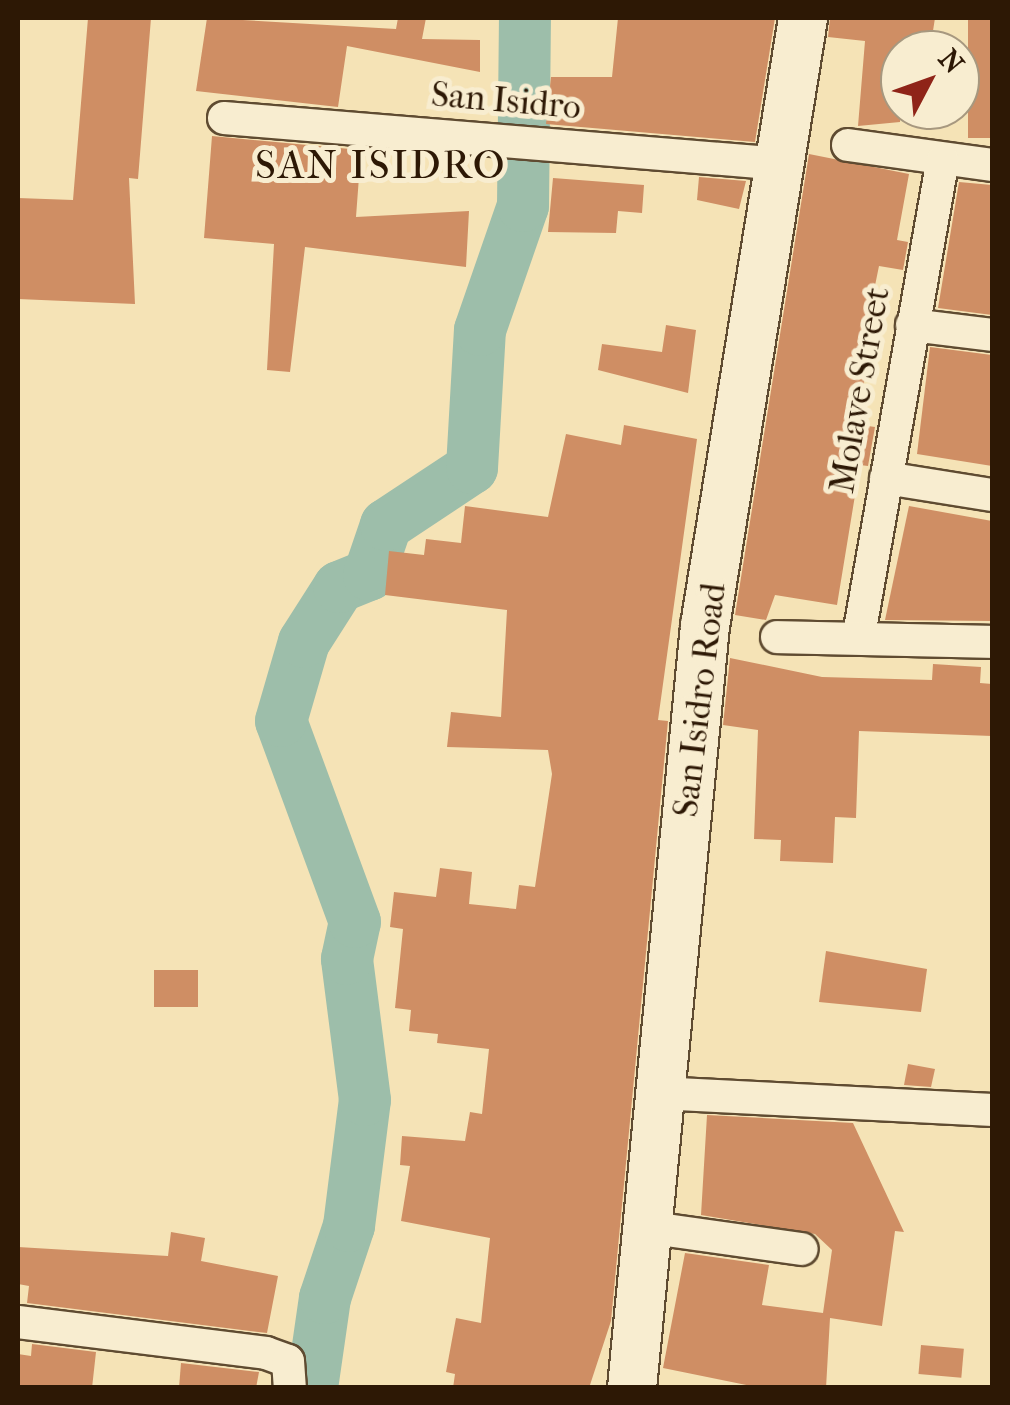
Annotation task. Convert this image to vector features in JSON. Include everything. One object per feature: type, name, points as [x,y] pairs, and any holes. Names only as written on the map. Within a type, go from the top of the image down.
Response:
[{"type":"main road","name":"San Isidro Road","points":[[632,1388],[652,1228],[659,1093],[705,626],[782,164],[802,18]]},
{"type":"street","name":"San Isidro","points":[[224,118],[782,164]]},
{"type":"street","points":[[848,145],[992,164]]},
{"type":"street","name":"Molave Street","points":[[859,635],[943,160]]},
{"type":"street","points":[[912,325],[992,334]]},
{"type":"street","points":[[886,478],[992,495]]},
{"type":"street","points":[[777,638],[859,635],[992,642]]},
{"type":"street","points":[[659,1093],[992,1110]]},
{"type":"street","points":[[652,1228],[802,1250]]},
{"type":"street","points":[[18,1322],[266,1353],[288,1361],[290,1388]]},
{"type":"building","points":[[88,18],[151,18],[138,179],[129,178],[135,304],[18,299],[18,198],[73,200]]},
{"type":"building","points":[[207,18],[396,29],[398,18],[426,18],[422,39],[480,40],[480,72],[347,46],[338,107],[196,91]]},
{"type":"building","points":[[618,18],[775,18],[755,142],[546,124],[551,77],[612,77]]},
{"type":"building","points":[[830,18],[935,18],[933,30],[880,30],[880,124],[858,126],[865,41],[828,37]]},
{"type":"building","points":[[968,18],[992,18],[992,138],[968,138],[968,130],[980,130],[980,30],[968,30]]},
{"type":"building","points":[[212,136],[361,150],[356,217],[469,211],[466,267],[305,247],[290,372],[267,370],[274,244],[204,238]]},
{"type":"building","points":[[809,154],[909,174],[897,240],[908,242],[903,270],[879,266],[869,315],[861,425],[875,427],[868,466],[860,465],[837,605],[775,595],[766,620],[735,615]]},
{"type":"building","points":[[699,177],[746,181],[739,209],[697,200]]},
{"type":"building","points":[[553,178],[644,185],[642,213],[618,211],[616,233],[548,232]]},
{"type":"building","points":[[959,182],[992,185],[992,315],[938,308]]},
{"type":"building","points":[[666,325],[696,330],[688,393],[598,370],[602,344],[662,352]]},
{"type":"building","points":[[930,347],[992,355],[992,466],[917,454]]},
{"type":"building","points":[[624,425],[697,439],[658,720],[668,721],[611,1321],[589,1388],[453,1388],[455,1374],[446,1372],[456,1318],[481,1323],[490,1238],[401,1221],[410,1166],[400,1165],[402,1136],[465,1141],[470,1112],[482,1114],[489,1049],[437,1043],[438,1034],[409,1031],[411,1010],[395,1008],[403,929],[390,927],[394,892],[436,897],[440,868],[472,872],[469,904],[516,909],[519,885],[535,887],[552,774],[548,750],[447,747],[451,712],[501,717],[507,610],[385,595],[389,551],[424,555],[426,539],[461,543],[465,506],[548,517],[566,434],[621,445]]},
{"type":"building","points":[[909,506],[992,521],[992,621],[885,620]]},
{"type":"building","points":[[730,658],[822,677],[932,680],[933,664],[981,667],[980,683],[992,684],[992,736],[859,731],[856,818],[835,817],[833,863],[780,861],[781,840],[754,839],[758,730],[723,725]]},
{"type":"building","points":[[826,951],[927,969],[921,1012],[819,1002]]},
{"type":"building","points":[[154,970],[198,970],[198,1007],[154,1007]]},
{"type":"building","points":[[908,1064],[935,1069],[931,1087],[904,1085]]},
{"type":"building","points":[[707,1115],[853,1123],[904,1232],[895,1231],[882,1326],[830,1318],[826,1388],[761,1388],[663,1368],[685,1253],[769,1265],[762,1305],[823,1313],[832,1250],[815,1234],[701,1215]]},
{"type":"building","points":[[171,1232],[205,1238],[201,1261],[278,1276],[267,1333],[27,1303],[29,1286],[18,1284],[18,1247],[168,1256]]},
{"type":"building","points":[[32,1344],[96,1352],[92,1388],[18,1388],[18,1354],[31,1356]]},
{"type":"building","points":[[921,1345],[964,1349],[961,1378],[918,1374]]},
{"type":"building","points":[[181,1363],[259,1372],[256,1388],[179,1388]]},
{"type":"waterway","points":[[312,1388],[325,1298],[349,1226],[365,1100],[347,959],[355,922],[281,721],[304,642],[339,587],[369,575],[386,525],[472,468],[480,330],[523,206],[525,18]]},
{"type":"district","name":"SAN ISIDRO","points":[[381,165]]}]
